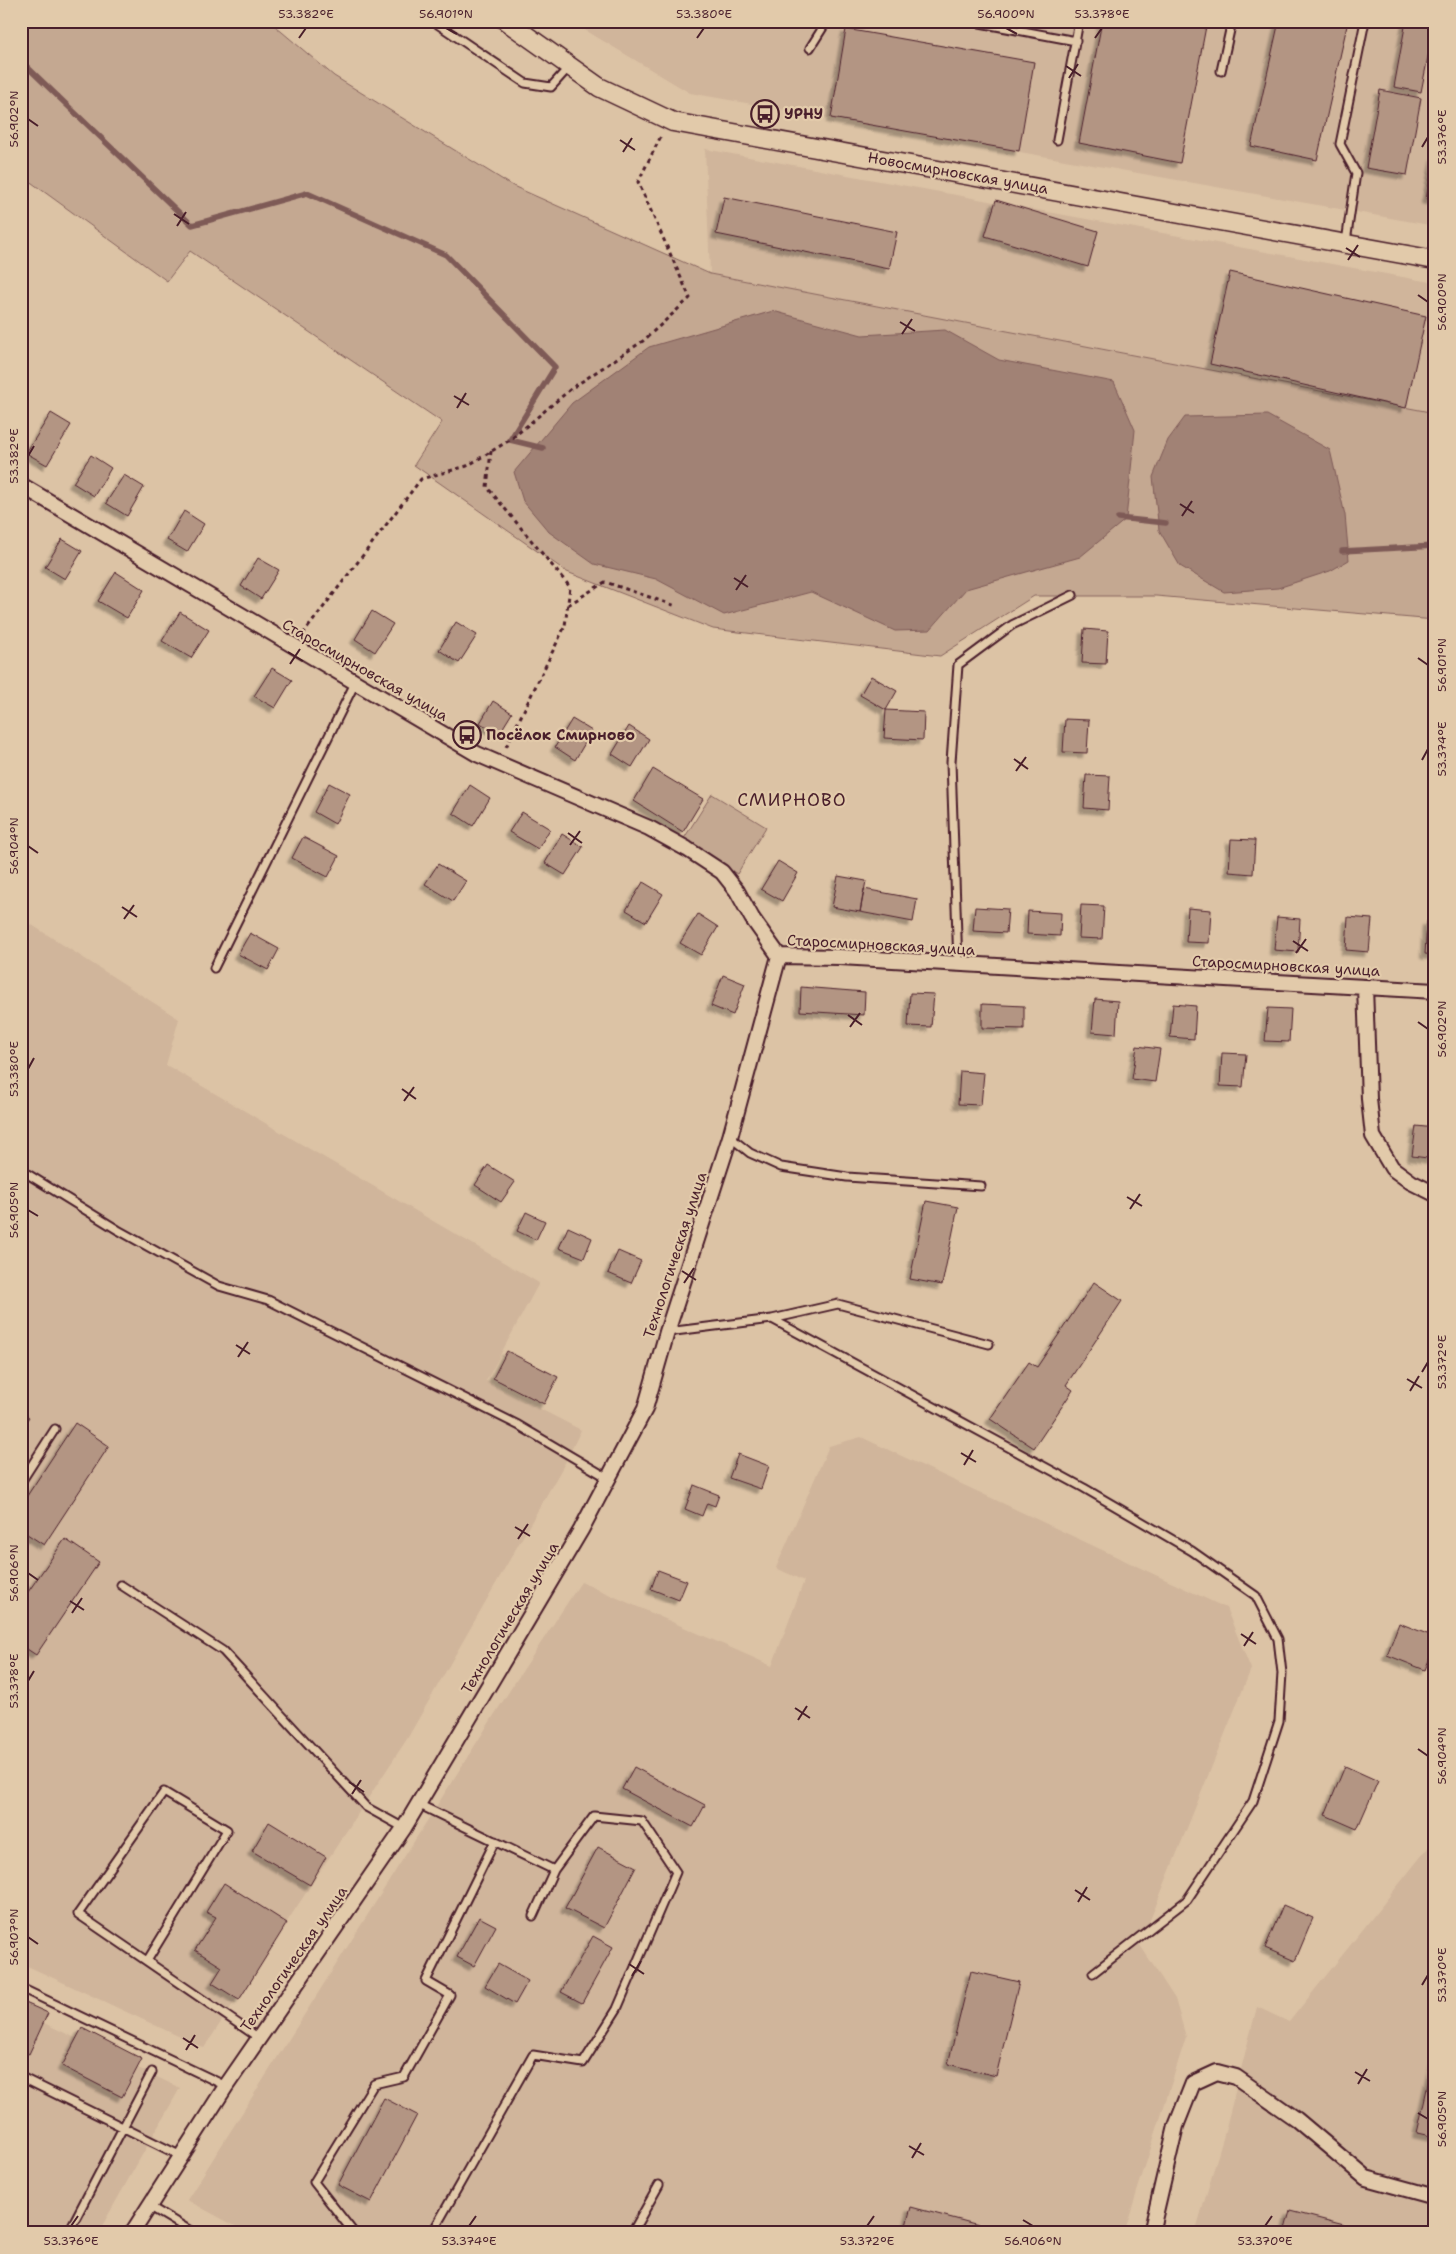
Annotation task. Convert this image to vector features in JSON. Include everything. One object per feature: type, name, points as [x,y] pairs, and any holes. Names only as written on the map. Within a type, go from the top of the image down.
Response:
[{"type":"street","name":"Новосмирновская улица","points":[[506,21],[599,87],[673,122],[1346,242],[1435,260]]},
{"type":"street","name":"Старосмирновская улица","points":[[21,485],[477,754],[648,828],[722,872],[737,891],[752,918],[779,956],[1435,991]]},
{"type":"street","name":"Технологическая улица","points":[[132,2233],[226,2086],[404,1828],[581,1530],[645,1409],[667,1332],[730,1137],[779,956]]},
{"type":"street","points":[[1365,987],[1368,1099],[1373,1136],[1392,1168],[1411,1182],[1435,1194]]},
{"type":"street","points":[[1151,2233],[1176,2126],[1193,2083],[1217,2072],[1236,2076],[1274,2103],[1366,2178],[1435,2197]]},
{"type":"lane","points":[[433,21],[525,83],[551,87],[570,66]]},
{"type":"lane","points":[[810,48],[827,21]]},
{"type":"lane","points":[[969,21],[1076,41]]},
{"type":"lane","points":[[1057,140],[1079,21]]},
{"type":"lane","points":[[1221,71],[1232,21]]},
{"type":"lane","points":[[1346,242],[1356,173],[1340,144],[1365,21]]},
{"type":"lane","points":[[958,965],[951,762],[958,665],[1012,625],[1073,595]]},
{"type":"lane","points":[[214,968],[355,683]]},
{"type":"lane","points":[[730,1137],[750,1153],[781,1167],[847,1176],[981,1186]]},
{"type":"lane","points":[[21,1170],[118,1230],[219,1286],[268,1300],[518,1425],[608,1478]]},
{"type":"lane","points":[[667,1332],[772,1319],[838,1304],[989,1344]]},
{"type":"lane","points":[[772,1319],[1084,1488],[1192,1551],[1256,1596],[1278,1639],[1282,1673],[1279,1722],[1253,1801],[1187,1900],[1093,1973]]},
{"type":"lane","points":[[21,1482],[55,1429]]},
{"type":"lane","points":[[121,1585],[223,1651],[366,1807],[404,1828]]},
{"type":"lane","points":[[147,1961],[227,1830],[164,1792],[78,1914],[259,2038]]},
{"type":"lane","points":[[418,1804],[554,1870]]},
{"type":"lane","points":[[432,2233],[533,2055],[583,2063],[618,2010],[676,1872],[642,1820],[594,1816],[554,1870],[533,1916]]},
{"type":"lane","points":[[354,2233],[314,2182],[374,2084],[404,2077],[450,1995],[426,1981],[495,1841]]},
{"type":"lane","points":[[21,1988],[226,2086]]},
{"type":"lane","points":[[68,2233],[152,2072]]},
{"type":"lane","points":[[21,2077],[181,2156]]},
{"type":"lane","points":[[632,2233],[659,2185]]},
{"type":"lane","points":[[149,2206],[194,2233]]},
{"type":"path","points":[[293,647],[421,480],[467,466],[510,440],[572,388],[643,341],[690,298],[638,182],[659,139],[673,122]]},
{"type":"path","points":[[492,451],[487,487],[570,587],[565,626],[499,763]]},
{"type":"path","points":[[568,605],[605,582],[676,606]]},
{"type":"shaded area","points":[[21,21],[269,21],[334,76],[513,186],[710,274],[1435,413],[1435,620],[1156,596],[1034,596],[940,656],[713,629],[567,572],[414,465],[442,422],[190,251],[167,281],[21,175]]},
{"type":"shaded area","points":[[570,21],[1435,21],[1435,226],[690,93]]},
{"type":"shaded area","points":[[705,149],[1435,283],[1435,413],[710,274]]},
{"type":"shaded area","points":[[773,311],[862,335],[945,330],[999,360],[1114,382],[1135,430],[1126,519],[1080,557],[966,589],[930,630],[895,631],[811,592],[724,615],[656,579],[594,564],[549,532],[523,501],[514,472],[572,403],[649,347]]},
{"type":"shaded area","points":[[1267,415],[1330,450],[1345,515],[1349,560],[1330,571],[1278,588],[1224,592],[1180,566],[1159,530],[1153,477],[1168,440],[1185,417]]},
{"type":"shaded area","points":[[712,794],[766,827],[737,874],[683,840]]},
{"type":"shaded area","points":[[21,918],[179,1019],[166,1065],[539,1283],[486,1381],[581,1430],[565,1463],[407,1739],[204,2048],[21,1963]]},
{"type":"shaded area","points":[[861,1437],[1226,1608],[1251,1669],[1140,1945],[1175,1999],[1186,2037],[1124,2233],[248,2233],[187,2200],[510,1690],[581,1582],[772,1666],[804,1581],[776,1568],[829,1446]]},
{"type":"shaded area","points":[[1435,1839],[1435,2233],[1195,2233],[1224,2135],[1257,2007],[1289,2022]]},
{"type":"shaded area","points":[[21,2012],[180,2088],[98,2233],[21,2233]]},
{"type":"building","points":[[1102,21],[1207,21],[1180,163],[1079,143]]},
{"type":"building","points":[[1279,21],[1348,21],[1317,160],[1251,146]]},
{"type":"building","points":[[1406,21],[1435,21],[1421,92],[1394,87]]},
{"type":"building","points":[[846,29],[1034,62],[1019,151],[831,118]]},
{"type":"building","points":[[1380,90],[1421,98],[1407,175],[1366,168]]},
{"type":"building","points":[[1435,156],[1435,201],[1426,199]]},
{"type":"building","points":[[724,197],[897,232],[889,269],[716,234]]},
{"type":"building","points":[[996,200],[1098,231],[1088,267],[985,236]]},
{"type":"building","points":[[1230,272],[1426,316],[1406,408],[1210,364]]},
{"type":"building","points":[[51,413],[71,425],[47,465],[26,453]]},
{"type":"building","points":[[91,455],[111,468],[94,496],[73,483]]},
{"type":"building","points":[[124,475],[144,487],[127,516],[106,503]]},
{"type":"building","points":[[184,511],[204,524],[187,552],[167,540]]},
{"type":"building","points":[[62,539],[82,551],[65,579],[45,567]]},
{"type":"building","points":[[258,558],[279,570],[261,599],[241,586]]},
{"type":"building","points":[[116,572],[144,590],[127,618],[98,601]]},
{"type":"building","points":[[372,611],[393,624],[375,652],[355,639]]},
{"type":"building","points":[[180,612],[209,630],[191,658],[162,641]]},
{"type":"building","points":[[456,622],[477,635],[459,663],[439,650]]},
{"type":"building","points":[[1084,629],[1108,631],[1106,664],[1082,663]]},
{"type":"building","points":[[272,668],[292,680],[275,708],[254,696]]},
{"type":"building","points":[[871,676],[897,691],[886,710],[860,695]]},
{"type":"building","points":[[493,701],[512,713],[499,734],[480,723]]},
{"type":"building","points":[[886,710],[924,712],[923,740],[884,738]]},
{"type":"building","points":[[572,719],[592,731],[575,760],[555,747]]},
{"type":"building","points":[[1065,719],[1089,720],[1087,753],[1063,752]]},
{"type":"building","points":[[629,726],[649,739],[632,767],[612,754]]},
{"type":"building","points":[[653,769],[703,799],[683,832],[634,801]]},
{"type":"building","points":[[1086,775],[1110,776],[1108,810],[1084,808]]},
{"type":"building","points":[[329,783],[350,794],[335,824],[314,812]]},
{"type":"building","points":[[470,785],[490,798],[473,826],[453,813]]},
{"type":"building","points":[[522,812],[550,829],[538,849],[509,832]]},
{"type":"building","points":[[562,834],[583,847],[565,875],[545,863]]},
{"type":"building","points":[[303,837],[339,856],[328,877],[292,858]]},
{"type":"building","points":[[1231,839],[1255,840],[1253,874],[1229,872]]},
{"type":"building","points":[[778,861],[798,873],[782,901],[761,889]]},
{"type":"building","points":[[438,864],[466,881],[453,901],[425,884]]},
{"type":"building","points":[[838,876],[866,881],[860,912],[832,907]]},
{"type":"building","points":[[643,882],[663,894],[646,922],[626,910]]},
{"type":"building","points":[[864,889],[917,899],[913,922],[860,912]]},
{"type":"building","points":[[1081,905],[1104,906],[1102,939],[1079,938]]},
{"type":"building","points":[[975,907],[1008,909],[1006,933],[973,931]]},
{"type":"building","points":[[1188,908],[1211,910],[1209,943],[1186,942]]},
{"type":"building","points":[[1028,911],[1061,913],[1060,936],[1027,934]]},
{"type":"building","points":[[698,914],[718,927],[701,955],[680,943]]},
{"type":"building","points":[[1277,917],[1300,919],[1298,952],[1274,950]]},
{"type":"building","points":[[1348,917],[1372,919],[1369,952],[1346,950]]},
{"type":"building","points":[[1427,921],[1435,922],[1435,955],[1425,954]]},
{"type":"building","points":[[250,933],[279,949],[268,970],[238,954]]},
{"type":"building","points":[[723,975],[745,984],[733,1015],[711,1006]]},
{"type":"building","points":[[801,987],[865,992],[864,1015],[800,1011]]},
{"type":"building","points":[[910,993],[934,994],[931,1027],[908,1026]]},
{"type":"building","points":[[1095,999],[1118,1001],[1116,1034],[1092,1032]]},
{"type":"building","points":[[982,1004],[1024,1006],[1024,1029],[982,1028]]},
{"type":"building","points":[[1173,1004],[1196,1006],[1194,1039],[1170,1037]]},
{"type":"building","points":[[1268,1008],[1291,1009],[1289,1042],[1265,1041]]},
{"type":"building","points":[[1137,1046],[1160,1049],[1155,1082],[1132,1079]]},
{"type":"building","points":[[1222,1053],[1246,1054],[1243,1087],[1220,1086]]},
{"type":"building","points":[[960,1071],[984,1073],[981,1105],[958,1104]]},
{"type":"building","points":[[1416,1126],[1435,1128],[1435,1159],[1412,1156]]},
{"type":"building","points":[[488,1165],[515,1182],[501,1202],[475,1185]]},
{"type":"building","points":[[926,1201],[958,1207],[942,1285],[910,1279]]},
{"type":"building","points":[[526,1212],[545,1221],[536,1240],[517,1231]]},
{"type":"building","points":[[568,1227],[592,1238],[584,1258],[559,1248]]},
{"type":"building","points":[[618,1251],[641,1261],[631,1283],[608,1273]]},
{"type":"building","points":[[1094,1282],[1122,1301],[1066,1385],[1073,1390],[1034,1448],[990,1419],[1029,1362],[1037,1367]]},
{"type":"building","points":[[507,1351],[558,1377],[544,1404],[493,1378]]},
{"type":"building","points":[[21,1412],[29,1417],[21,1429]]},
{"type":"building","points":[[75,1423],[109,1446],[44,1545],[21,1530],[21,1505]]},
{"type":"building","points":[[738,1454],[769,1466],[761,1489],[729,1478]]},
{"type":"building","points":[[694,1485],[719,1495],[715,1506],[707,1503],[702,1516],[685,1509]]},
{"type":"building","points":[[65,1539],[99,1562],[36,1655],[21,1645],[21,1602]]},
{"type":"building","points":[[658,1570],[687,1581],[679,1600],[651,1589]]},
{"type":"building","points":[[1399,1623],[1435,1637],[1435,1645],[1425,1670],[1387,1655]]},
{"type":"building","points":[[1345,1766],[1378,1781],[1357,1829],[1325,1815]]},
{"type":"building","points":[[634,1767],[705,1805],[693,1827],[622,1789]]},
{"type":"building","points":[[269,1822],[326,1857],[310,1885],[252,1851]]},
{"type":"building","points":[[598,1847],[636,1867],[604,1928],[565,1908]]},
{"type":"building","points":[[224,1883],[287,1923],[239,2000],[212,1983],[222,1967],[195,1950],[216,1917],[206,1912]]},
{"type":"building","points":[[1283,1905],[1313,1918],[1295,1961],[1265,1948]]},
{"type":"building","points":[[479,1917],[496,1926],[474,1966],[457,1957]]},
{"type":"building","points":[[593,1936],[613,1947],[582,2003],[561,1992]]},
{"type":"building","points":[[498,1964],[528,1981],[515,2004],[485,1986]]},
{"type":"building","points":[[971,1971],[1019,1982],[996,2076],[948,2064]]},
{"type":"building","points":[[21,2001],[48,2013],[29,2054],[21,2050]]},
{"type":"building","points":[[82,2028],[142,2059],[122,2097],[62,2066]]},
{"type":"building","points":[[1435,2053],[1435,2137],[1417,2133]]},
{"type":"building","points":[[384,2098],[417,2115],[371,2202],[338,2185]]},
{"type":"building","points":[[911,2207],[1009,2233],[904,2233]]},
{"type":"building","points":[[1290,2211],[1344,2225],[1342,2233],[1284,2233]]},
{"type":"waterway","points":[[21,61],[192,225],[307,193],[446,255],[555,367],[510,440],[543,448]]},
{"type":"waterway","points":[[1118,518],[1166,523]]},
{"type":"waterway","points":[[1342,551],[1435,546]]},
{"type":"place","name":"УРНУ","points":[[765,114]]},
{"type":"place","name":"Посёлок Смирново","points":[[467,735]]},
{"type":"district","name":"СМИРНОВО","points":[[792,800]]}]
